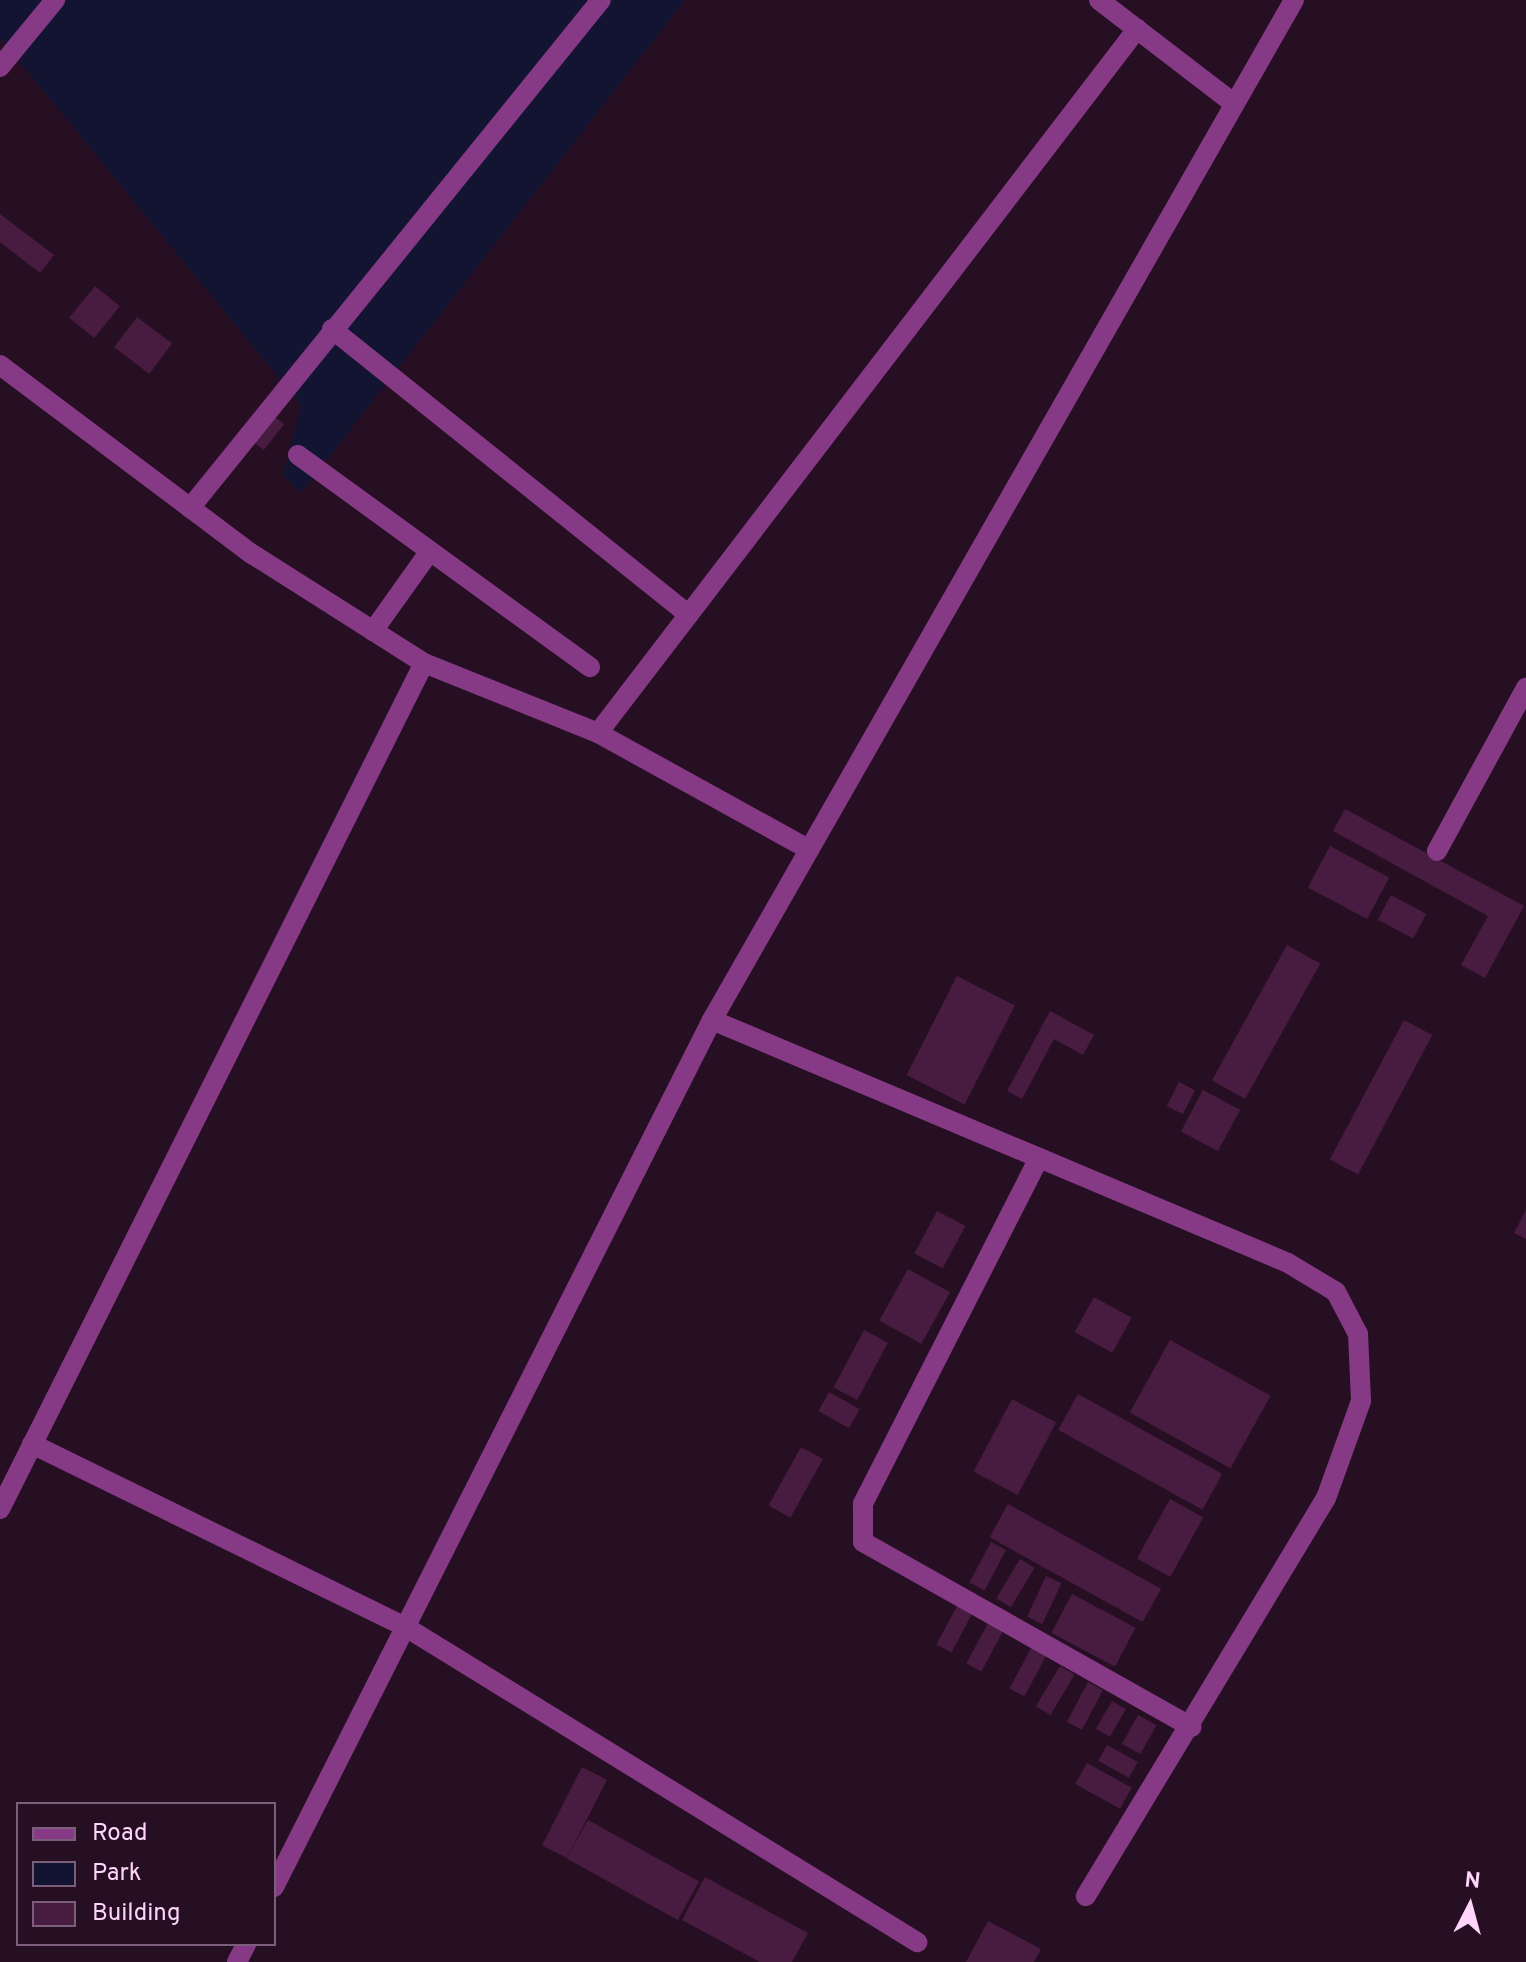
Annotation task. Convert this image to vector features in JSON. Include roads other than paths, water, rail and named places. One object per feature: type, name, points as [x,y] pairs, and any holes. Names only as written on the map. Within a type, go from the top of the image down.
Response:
[{"type":"street","points":[[0,67],[55,0]]},
{"type":"street","points":[[190,508],[601,0]]},
{"type":"street","points":[[1099,0],[1232,102]]},
{"type":"street","points":[[276,1883],[712,1020],[1232,102],[1294,0]]},
{"type":"street","points":[[598,733],[1137,29]]},
{"type":"street","points":[[332,329],[689,615]]},
{"type":"street","points":[[0,365],[190,508],[424,663],[598,733],[808,849]]},
{"type":"street","points":[[298,455],[428,554],[590,667]]},
{"type":"street","points":[[373,631],[428,554]]},
{"type":"street","points":[[0,1509],[424,663]]},
{"type":"street","points":[[1437,851],[1526,688]]},
{"type":"street","points":[[712,1020],[1288,1263],[1336,1292],[1358,1334],[1361,1401],[1326,1498],[1191,1727],[1086,1896]]},
{"type":"street","points":[[1039,1158],[863,1504],[863,1542],[1191,1727]]},
{"type":"street","points":[[32,1444],[404,1626],[917,1942]]}]
